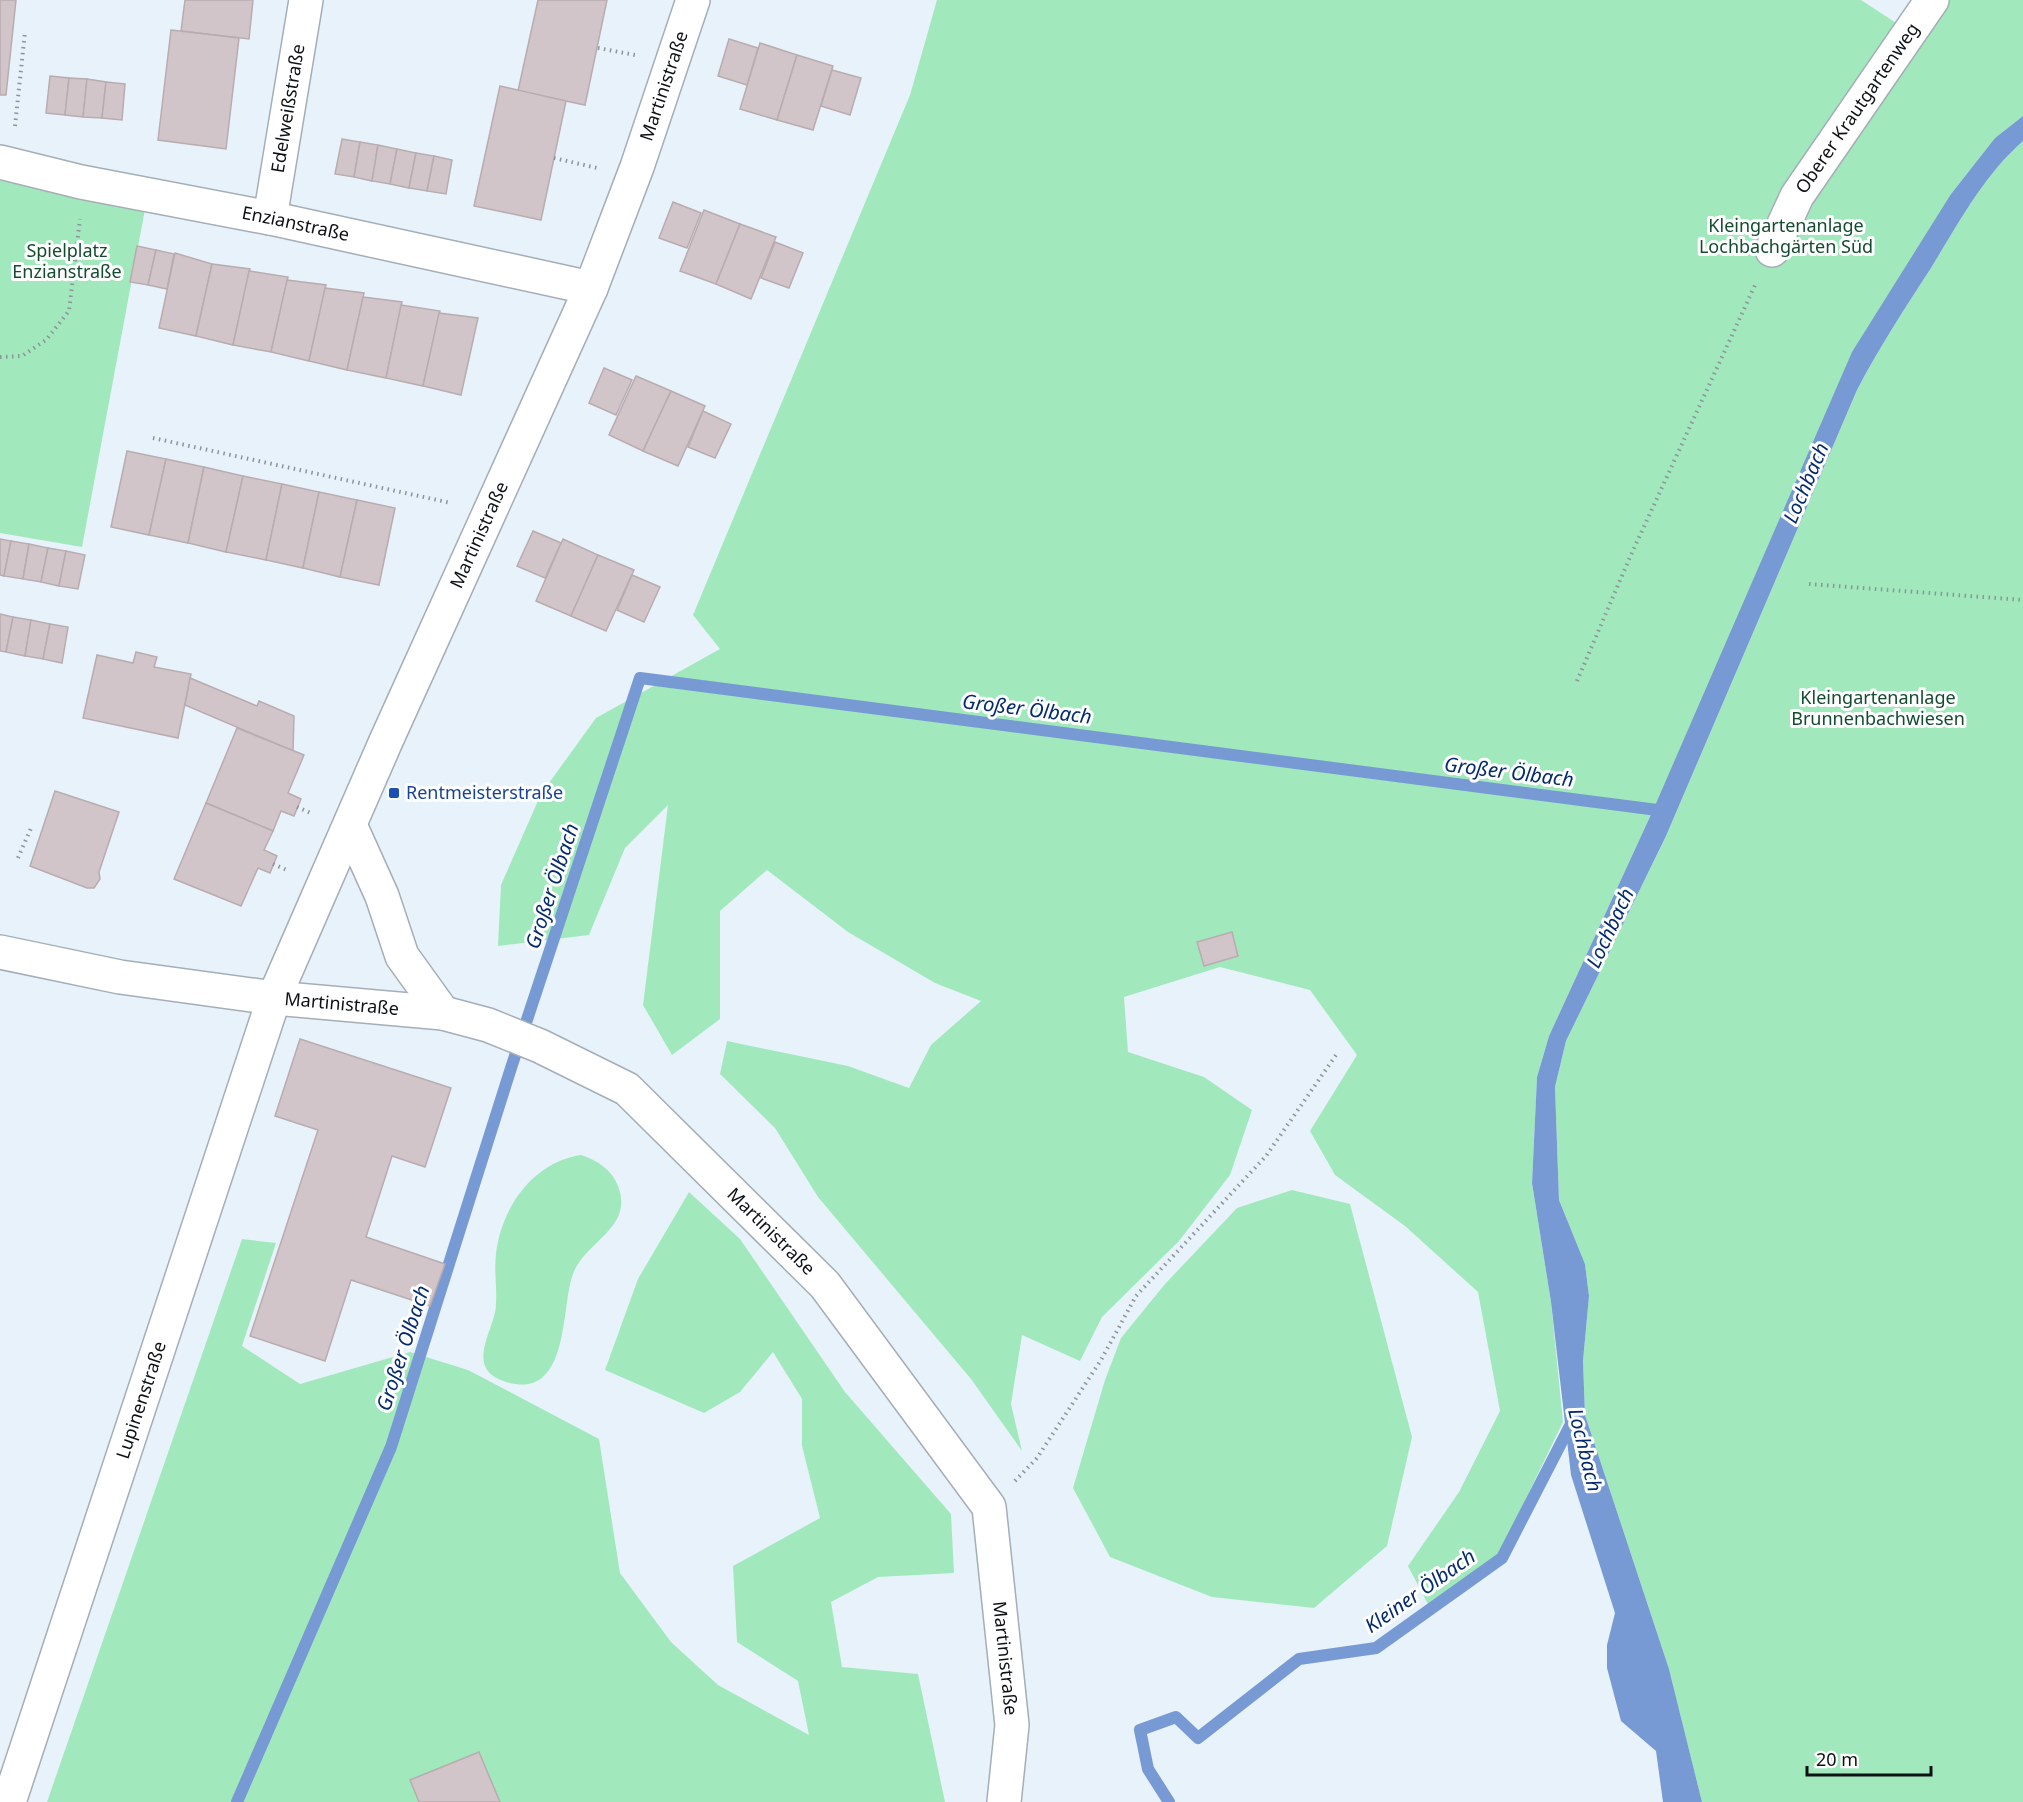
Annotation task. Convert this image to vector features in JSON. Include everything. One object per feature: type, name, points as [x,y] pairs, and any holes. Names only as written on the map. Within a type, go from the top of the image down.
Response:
[{"type":"street","name":"Edelweißstraße","points":[[270,218],[306,0]]},
{"type":"street","name":"Martinistraße","points":[[693,0],[637,167],[591,288],[274,998],[443,1013],[488,1025],[540,1046],[627,1089],[825,1285],[989,1508],[1012,1725],[1004,1802]]},
{"type":"street","name":"Oberer Krautgartenweg","points":[[1772,250],[1797,196],[1932,0]]},
{"type":"street","name":"Enzianstraße","points":[[6,163],[81,182],[270,218],[591,288]]},
{"type":"street","points":[[350,825],[382,896],[402,956],[443,1013]]},
{"type":"street","points":[[0,952],[120,977],[274,998]]},
{"type":"street","name":"Lupinenstraße","points":[[9,1802],[274,998]]},
{"type":"path","points":[[6,163],[25,32]]},
{"type":"path","points":[[0,357],[22,357],[46,340],[69,311],[78,239],[81,182]]},
{"type":"path","points":[[1577,681],[1635,546],[1772,250]]},
{"type":"path","points":[[153,438],[490,512]]},
{"type":"path","points":[[1809,584],[2023,600]]},
{"type":"path","points":[[18,858],[32,826]]},
{"type":"path","points":[[989,1508],[1036,1458],[1101,1360],[1136,1296],[1266,1156],[1336,1054]]},
{"type":"green space","name":"Kleingartenanlage Lochbachgärten Süd","points":[[937,0],[1861,0],[1910,32],[1932,0],[2023,0],[2023,116],[1995,138],[1951,194],[1654,808],[1549,1036],[1537,1077],[1532,1183],[1551,1302],[1563,1422],[1499,1554],[1429,1606],[1408,1566],[1459,1492],[1500,1411],[1478,1292],[1405,1226],[1335,1175],[1310,1131],[1357,1055],[1310,990],[1220,967],[1124,997],[1128,1052],[1204,1077],[1252,1110],[1230,1175],[1179,1241],[1102,1317],[1080,1361],[1022,1335],[1011,1404],[1022,1451],[971,1379],[818,1197],[775,1128],[720,1074],[727,1041],[848,1066],[909,1088],[931,1045],[981,1001],[935,983],[848,932],[767,870],[720,911],[720,1019],[672,1055],[643,1005],[668,805],[625,848],[589,935],[498,946],[501,885],[541,794],[596,718],[720,649],[693,615],[910,95]]},
{"type":"green space","name":"Kleingartenanlage Brunnenbachwiesen","points":[[2023,141],[2023,1802],[1702,1802],[1669,1669],[1585,1415],[1583,1361],[1589,1295],[1585,1264],[1559,1200],[1555,1087],[1566,1041],[1666,836],[1857,390],[1892,328],[1972,201],[1996,169]]},
{"type":"green space","name":"Spielplatz Enzianstraße","points":[[0,174],[146,204],[82,547],[0,533]]},
{"type":"green space","points":[[581,1155],[603,1166],[612,1175],[618,1186],[621,1201],[619,1213],[614,1224],[586,1254],[572,1277],[563,1330],[552,1366],[541,1378],[526,1384],[506,1382],[489,1372],[483,1359],[485,1343],[495,1311],[495,1267],[499,1237],[512,1204],[534,1177],[564,1159]]},
{"type":"green space","points":[[1292,1190],[1350,1204],[1412,1437],[1387,1546],[1314,1608],[1212,1597],[1110,1557],[1073,1488],[1105,1380],[1121,1338],[1165,1284],[1237,1208]]},
{"type":"green space","points":[[689,1192],[740,1239],[845,1392],[951,1514],[954,1573],[878,1577],[831,1602],[842,1667],[918,1674],[945,1802],[47,1802],[242,1239],[276,1243],[242,1346],[300,1384],[410,1352],[468,1370],[599,1439],[620,1573],[671,1642],[718,1685],[809,1735],[798,1681],[737,1642],[733,1566],[820,1518],[802,1446],[802,1399],[773,1352],[740,1392],[704,1413],[605,1370],[638,1279]]},
{"type":"water","name":"Lochbach","points":[[2023,116],[2023,141],[1996,169],[1973,201],[1892,328],[1857,390],[1666,836],[1566,1041],[1555,1087],[1559,1200],[1585,1264],[1589,1296],[1583,1361],[1585,1415],[1669,1669],[1702,1802],[1663,1802],[1656,1751],[1621,1721],[1607,1668],[1607,1645],[1615,1613],[1571,1475],[1551,1302],[1532,1183],[1537,1077],[1549,1036],[1654,808],[1852,352],[1951,194],[1995,138]]},
{"type":"building","points":[[0,0],[16,0],[6,95],[0,95]]},
{"type":"building","points":[[185,0],[253,0],[249,39],[181,31]]},
{"type":"building","points":[[538,0],[607,0],[585,105],[518,91]]},
{"type":"building","points":[[171,30],[239,38],[226,149],[158,140]]},
{"type":"building","points":[[729,39],[758,48],[747,85],[718,76]]},
{"type":"building","points":[[760,43],[797,55],[777,120],[740,109]]},
{"type":"building","points":[[797,55],[833,66],[813,130],[777,120]]},
{"type":"building","points":[[832,70],[861,78],[850,115],[821,106]]},
{"type":"building","points":[[50,76],[69,78],[65,115],[46,113]]},
{"type":"building","points":[[69,78],[87,79],[83,117],[65,115]]},
{"type":"building","points":[[87,79],[106,82],[102,118],[83,117]]},
{"type":"building","points":[[106,82],[125,84],[122,120],[102,118]]},
{"type":"building","points":[[500,86],[566,101],[541,220],[474,206]]},
{"type":"building","points":[[342,139],[360,142],[354,177],[335,174]]},
{"type":"building","points":[[360,142],[378,145],[372,181],[354,177]]},
{"type":"building","points":[[378,145],[397,149],[390,184],[372,181]]},
{"type":"building","points":[[397,149],[416,153],[409,188],[390,184]]},
{"type":"building","points":[[416,153],[434,156],[427,191],[409,188]]},
{"type":"building","points":[[434,156],[452,160],[446,194],[427,191]]},
{"type":"building","points":[[673,202],[701,213],[687,248],[659,238]]},
{"type":"building","points":[[704,210],[740,224],[716,284],[680,271]]},
{"type":"building","points":[[740,224],[776,237],[751,299],[716,284]]},
{"type":"building","points":[[775,242],[803,253],[789,288],[761,278]]},
{"type":"building","points":[[137,246],[156,250],[148,285],[130,282]]},
{"type":"building","points":[[156,250],[174,254],[167,289],[148,285]]},
{"type":"building","points":[[175,253],[212,264],[196,336],[159,328]]},
{"type":"building","points":[[212,264],[250,269],[233,345],[196,336]]},
{"type":"building","points":[[249,271],[288,277],[271,352],[233,345]]},
{"type":"building","points":[[287,280],[326,285],[309,361],[271,352]]},
{"type":"building","points":[[325,288],[364,293],[347,370],[309,361]]},
{"type":"building","points":[[363,297],[402,302],[386,378],[347,370]]},
{"type":"building","points":[[401,305],[440,311],[423,386],[386,378]]},
{"type":"building","points":[[439,313],[478,318],[461,395],[423,386]]},
{"type":"building","points":[[604,368],[632,380],[616,415],[589,403]]},
{"type":"building","points":[[636,376],[671,391],[643,451],[609,435]]},
{"type":"building","points":[[671,391],[705,406],[678,466],[643,451]]},
{"type":"building","points":[[703,411],[731,424],[715,458],[688,447]]},
{"type":"building","points":[[127,451],[166,459],[149,535],[111,527]]},
{"type":"building","points":[[166,459],[204,467],[188,543],[149,535]]},
{"type":"building","points":[[204,467],[243,476],[226,552],[188,543]]},
{"type":"building","points":[[243,476],[282,484],[266,560],[226,552]]},
{"type":"building","points":[[282,484],[319,492],[303,568],[266,560]]},
{"type":"building","points":[[319,492],[357,500],[340,577],[303,568]]},
{"type":"building","points":[[357,500],[395,508],[379,585],[340,577]]},
{"type":"building","points":[[533,531],[561,543],[545,578],[517,566]]},
{"type":"building","points":[[0,539],[11,541],[4,576],[0,575]]},
{"type":"building","points":[[563,539],[598,555],[571,616],[536,601]]},
{"type":"building","points":[[11,541],[29,544],[23,579],[4,576]]},
{"type":"building","points":[[29,544],[48,548],[41,582],[23,579]]},
{"type":"building","points":[[48,548],[66,551],[59,586],[41,582]]},
{"type":"building","points":[[66,551],[85,555],[78,589],[59,586]]},
{"type":"building","points":[[598,555],[634,570],[606,631],[571,616]]},
{"type":"building","points":[[632,575],[660,587],[644,622],[617,610]]},
{"type":"building","points":[[0,614],[13,617],[6,652],[0,651]]},
{"type":"building","points":[[13,617],[31,620],[25,656],[6,652]]},
{"type":"building","points":[[31,620],[50,624],[43,659],[25,656]]},
{"type":"building","points":[[50,624],[68,627],[62,663],[43,659]]},
{"type":"building","points":[[136,652],[157,657],[154,667],[191,674],[178,738],[83,718],[97,655],[133,663]]},
{"type":"building","points":[[190,678],[257,706],[259,701],[294,716],[293,751],[185,705]]},
{"type":"building","points":[[237,728],[304,755],[288,793],[301,799],[294,816],[281,811],[273,831],[206,803]]},
{"type":"building","points":[[55,791],[119,812],[99,872],[100,879],[94,888],[87,888],[30,866]]},
{"type":"building","points":[[206,803],[273,831],[264,850],[277,856],[270,873],[258,868],[241,906],[174,879]]},
{"type":"building","points":[[1232,932],[1238,956],[1204,966],[1197,942]]},
{"type":"building","points":[[300,1039],[451,1088],[425,1167],[392,1156],[366,1237],[445,1264],[430,1306],[351,1280],[325,1361],[250,1336],[318,1130],[275,1116]]},
{"type":"building","points":[[479,1752],[500,1802],[419,1802],[410,1780]]},
{"type":"waterway","name":"Großer Ölbach","points":[[237,1802],[391,1447],[511,1068],[640,678],[1665,811]]},
{"type":"waterway","name":"Kleiner Ölbach","points":[[1169,1802],[1148,1769],[1140,1730],[1176,1717],[1198,1738],[1299,1659],[1376,1648],[1502,1558],[1572,1422]]},
{"type":"place","name":"Rentmeisterstraße","points":[[394,793]]}]
